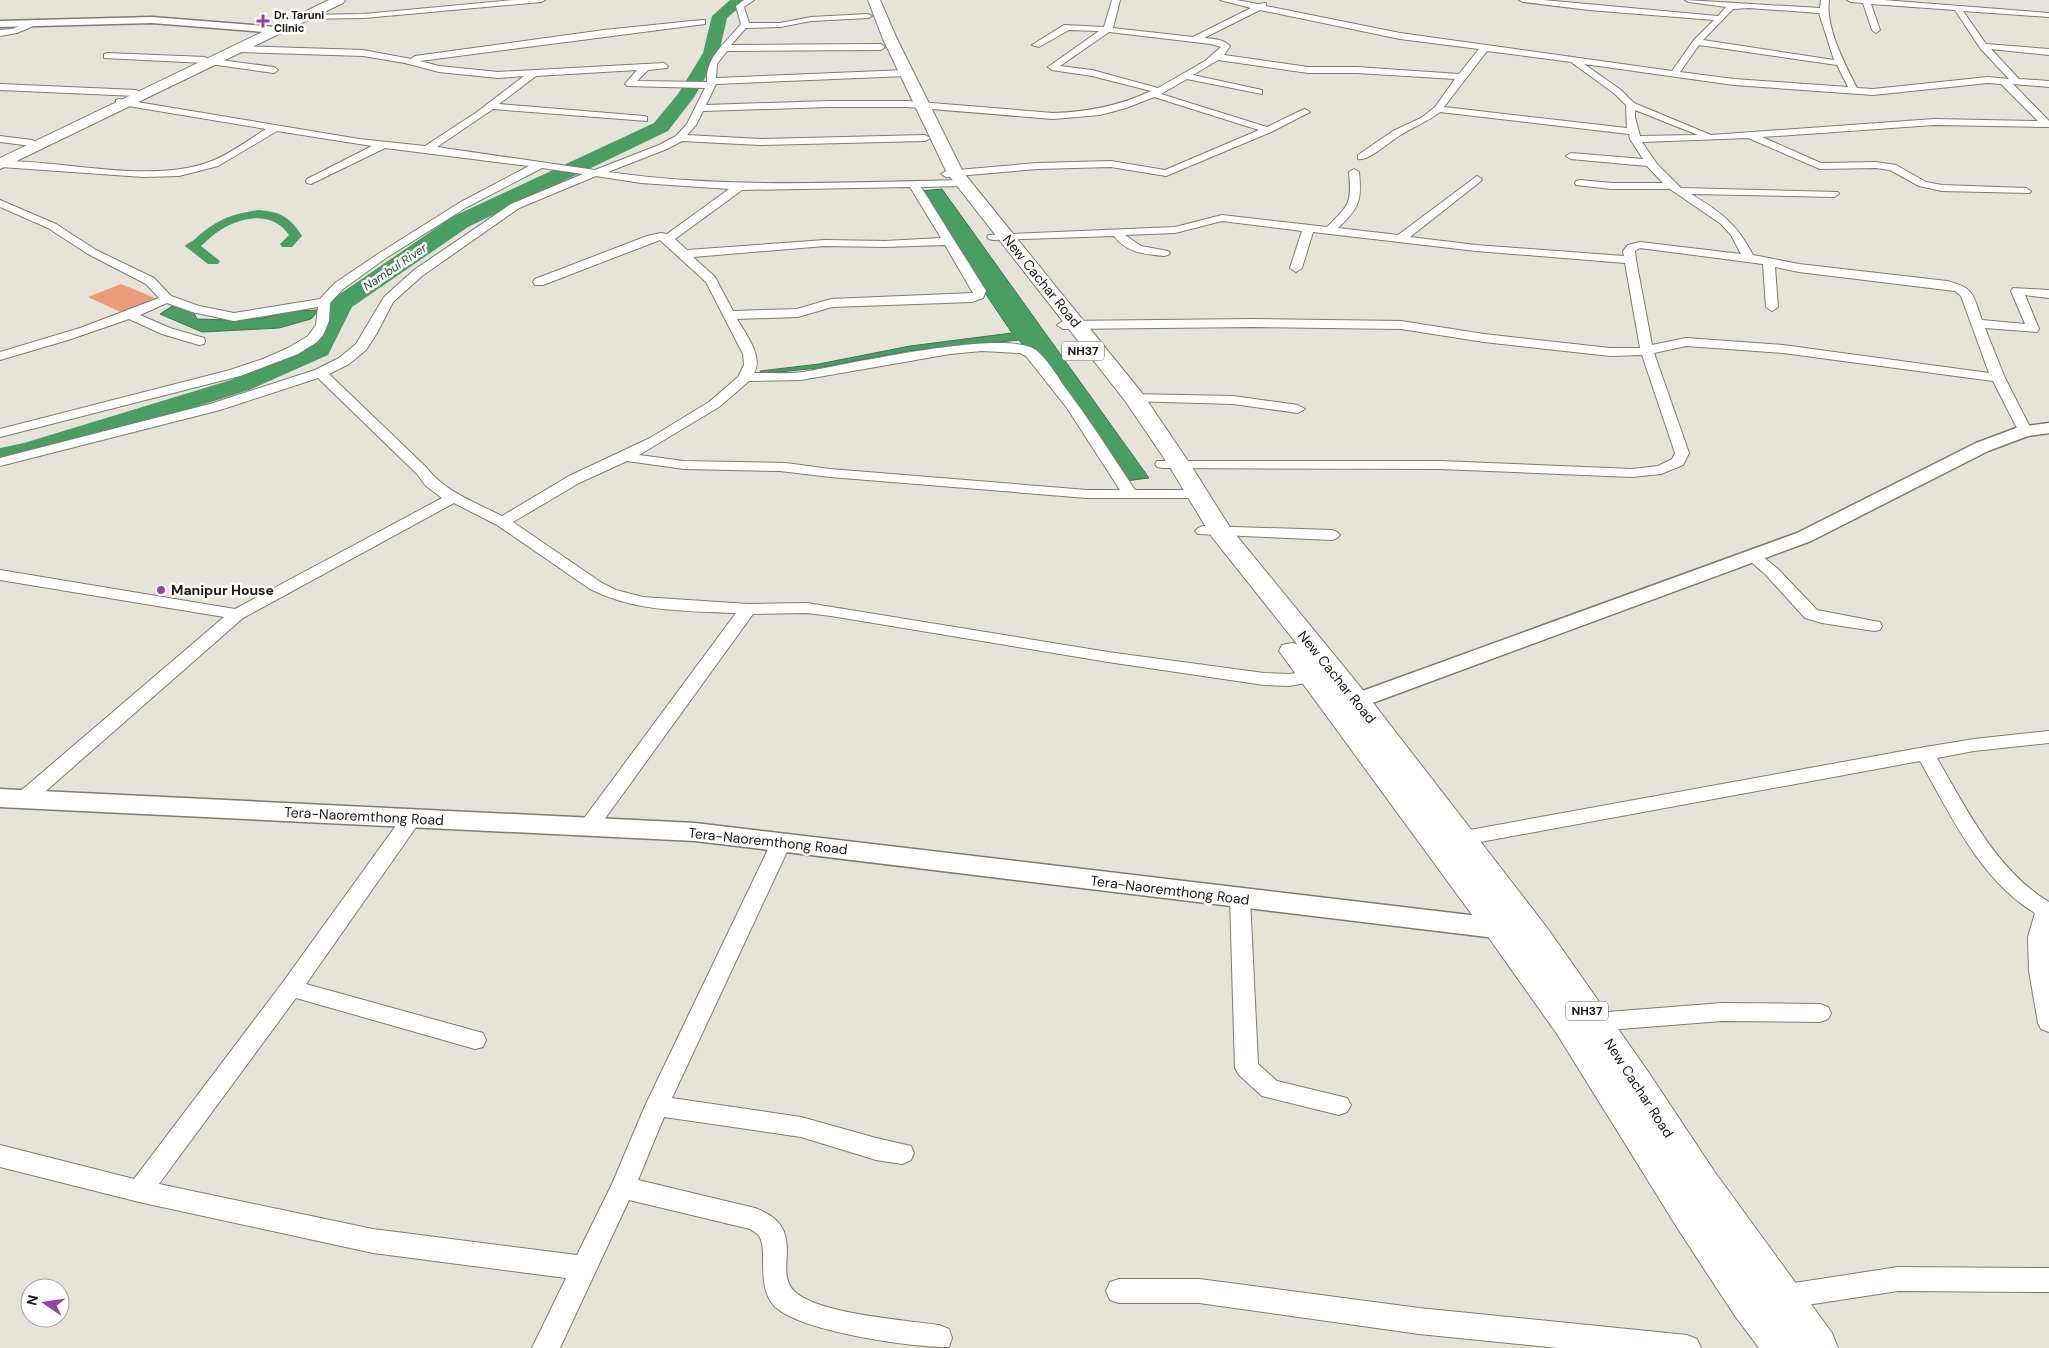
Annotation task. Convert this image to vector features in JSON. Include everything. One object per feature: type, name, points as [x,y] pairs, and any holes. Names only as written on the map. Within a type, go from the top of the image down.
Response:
[{"type":"main road","points":[[0,162],[272,30],[329,0]]},
{"type":"main road","points":[[0,162],[32,143],[239,49],[272,30],[304,18],[339,0]]},
{"type":"main road","name":"New Cachar Road","points":[[868,5],[883,42],[942,148],[953,178]]},
{"type":"main road","name":"New Cachar Road","points":[[916,104],[925,138],[953,178],[1070,325],[1134,398],[1212,532],[1243,590]]},
{"type":"main road","name":"New Cachar Road","points":[[1070,325],[1114,393],[1171,464]]},
{"type":"main road","name":"New Cachar Road","points":[[1212,532],[1334,673],[1347,705]]},
{"type":"main road","name":"New Cachar Road","points":[[1278,634],[1313,677],[1347,705],[1516,931],[1595,1022],[1700,1183],[1817,1348]]},
{"type":"main road","name":"New Cachar Road","points":[[1516,931],[1569,1024],[1692,1216],[1750,1302],[1785,1348]]},
{"type":"street","points":[[304,18],[371,16],[488,2],[541,0]]},
{"type":"street","points":[[680,138],[691,125],[699,108],[709,84],[713,64],[743,26],[745,20],[740,6],[750,0]]},
{"type":"street","points":[[1116,0],[1108,29],[1052,67],[1092,73],[1268,130]]},
{"type":"street","points":[[1224,0],[1372,30],[1485,48],[1734,82],[1854,91],[1894,91],[1974,81],[2004,80],[2049,84]]},
{"type":"street","points":[[1195,39],[1275,0]]},
{"type":"street","points":[[1523,0],[1589,8],[1718,18]]},
{"type":"street","points":[[1689,0],[1735,6],[1823,11]]},
{"type":"street","points":[[1825,0],[1823,11],[1840,63],[1854,91]]},
{"type":"street","points":[[1851,0],[2049,15]]},
{"type":"street","points":[[1866,2],[1876,30]]},
{"type":"street","points":[[743,26],[780,25],[868,5]]},
{"type":"street","points":[[1675,73],[1696,42],[1728,8],[1735,6]]},
{"type":"street","points":[[1958,9],[1983,46],[2016,81]]},
{"type":"street","points":[[0,24],[152,20],[272,30]]},
{"type":"street","points":[[0,33],[14,31],[35,22]]},
{"type":"street","points":[[406,60],[604,33],[702,22]]},
{"type":"street","points":[[699,108],[916,104],[1041,115],[1072,115],[1101,112],[1156,93],[1217,56],[1225,48],[1225,44],[1195,39],[1108,29],[1067,28],[1036,45]]},
{"type":"street","points":[[726,48],[883,42]]},
{"type":"street","points":[[1696,42],[1840,63]]},
{"type":"street","points":[[1983,46],[2049,52]]},
{"type":"street","points":[[1362,157],[1396,133],[1424,120],[1438,109],[1485,48]]},
{"type":"street","points":[[239,49],[352,52],[406,60],[452,71],[498,75],[664,66]]},
{"type":"street","points":[[107,56],[209,61],[274,70]]},
{"type":"street","points":[[1217,56],[1308,70],[1357,70],[1461,78]]},
{"type":"street","points":[[1573,59],[1626,99],[1631,105],[1713,138]]},
{"type":"street","points":[[645,67],[630,84],[686,86],[900,73]]},
{"type":"street","points":[[428,150],[534,73]]},
{"type":"street","points":[[1185,76],[1259,92]]},
{"type":"street","points":[[2004,80],[2048,124]]},
{"type":"street","points":[[0,87],[139,93]]},
{"type":"street","points":[[123,103],[383,145],[540,165],[587,173],[653,181],[739,187],[913,184],[1037,166],[1111,164],[1166,173],[1268,130],[1305,112]]},
{"type":"street","points":[[1631,105],[1630,119],[1634,135],[1652,163],[1676,189],[1730,227],[1749,258]]},
{"type":"street","points":[[491,106],[644,119]]},
{"type":"street","points":[[1438,109],[1634,135],[1713,138],[1934,122],[2048,124]]},
{"type":"street","points":[[0,162],[143,174],[179,173],[214,164],[276,128]]},
{"type":"street","points":[[1749,136],[1820,166],[1876,165],[1892,167],[1923,184],[1934,187],[2026,191]]},
{"type":"street","points":[[0,462],[215,407],[320,373],[344,361],[361,347],[371,333],[388,300],[418,273],[509,210],[587,173],[680,138],[760,142],[925,138]]},
{"type":"street","points":[[0,139],[32,143]]},
{"type":"street","points":[[311,181],[383,145]]},
{"type":"street","points":[[1571,156],[1652,163]]},
{"type":"street","points":[[0,203],[52,226],[92,252],[150,282],[167,300],[202,311],[234,317],[324,302],[339,286],[382,256],[463,205],[540,165]]},
{"type":"street","points":[[1331,229],[1354,207],[1356,202],[1354,172]]},
{"type":"street","points":[[1400,239],[1477,179]]},
{"type":"street","points":[[1580,183],[1676,189],[1834,194]]},
{"type":"street","points":[[730,315],[798,313],[831,303],[976,297],[980,291],[913,184]]},
{"type":"street","points":[[668,239],[739,187]]},
{"type":"street","points":[[1000,236],[1175,230],[1222,218],[1540,254],[1630,260]]},
{"type":"street","points":[[1296,268],[1309,227]]},
{"type":"street","points":[[1117,232],[1132,249],[1164,253]]},
{"type":"street","points":[[502,522],[584,474],[626,456],[665,435],[721,399],[746,377],[750,370],[751,360],[711,280],[668,239],[661,236],[539,282]]},
{"type":"street","points":[[684,254],[762,250],[825,243],[885,244],[948,241]]},
{"type":"street","points":[[1171,464],[1440,465],[1632,473],[1661,470],[1678,462],[1682,453],[1647,350],[1629,252],[1632,247],[1640,245],[1749,258],[1799,268],[1959,288],[1966,294],[1998,378],[2025,431]]},
{"type":"street","points":[[1769,262],[1772,307]]},
{"type":"street","points":[[1977,323],[2033,329],[2017,291],[2049,294]]},
{"type":"street","points":[[0,356],[130,315],[167,300]]},
{"type":"street","points":[[0,433],[235,373],[266,362],[299,348],[314,337],[323,321],[324,302]]},
{"type":"street","points":[[130,315],[166,331],[198,341]]},
{"type":"street","points":[[1070,325],[1252,323],[1401,325],[1466,336],[1610,352],[1647,350],[1686,342],[1774,348],[1998,378]]},
{"type":"street","points":[[746,377],[801,376],[950,350],[982,347],[1023,349],[1031,353],[1043,366],[1073,407],[1131,495]]},
{"type":"street","points":[[320,373],[422,471],[432,483],[454,498],[502,522],[596,586],[610,593],[642,602],[748,609],[807,608],[831,610],[1108,657],[1277,680],[1334,673]]},
{"type":"street","points":[[1134,398],[1234,400],[1298,408]]},
{"type":"street","points":[[1347,705],[1804,537],[1982,447],[2025,431],[2049,428]]},
{"type":"street","points":[[626,456],[683,465],[779,467],[1053,492],[1131,495],[1190,494]]},
{"type":"street","points":[[12,799],[237,614],[454,498]]},
{"type":"street","points":[[1212,532],[1332,535]]},
{"type":"street","points":[[1752,556],[1785,585],[1811,614],[1822,618],[1874,626]]},
{"type":"street","points":[[0,575],[237,614]]},
{"type":"street","points":[[589,826],[748,609]]},
{"type":"street","points":[[1448,841],[1974,745],[2049,737]]},
{"type":"street","points":[[1925,754],[1988,857],[2017,890],[2047,911],[2039,936],[2040,971],[2049,1023]]},
{"type":"street","name":"Tera-Naoremthong Road","points":[[12,799],[695,832],[1516,931]]},
{"type":"street","points":[[139,1190],[291,988],[412,818]]},
{"type":"street","points":[[546,1348],[623,1187],[658,1106],[782,841]]},
{"type":"street","points":[[1240,898],[1247,1068],[1270,1089],[1339,1105]]},
{"type":"street","points":[[291,988],[475,1040]]},
{"type":"street","points":[[1595,1022],[1722,1012],[1820,1013]]},
{"type":"street","points":[[658,1106],[801,1127],[876,1149],[902,1153]]},
{"type":"street","points":[[0,1156],[139,1190],[373,1241],[583,1268]]},
{"type":"street","points":[[623,1187],[763,1223],[770,1228],[773,1241],[776,1284],[781,1296],[797,1309],[819,1318],[939,1338]]},
{"type":"street","points":[[1780,1298],[1898,1279],[2049,1280]]},
{"type":"street","points":[[1119,1291],[1199,1291],[1419,1321],[1686,1348]]},
{"type":"shaded area","points":[[942,189],[1149,478],[1125,481],[1019,340],[909,351],[818,368],[761,374],[760,371],[819,364],[910,346],[1012,333],[950,241],[921,191]]},
{"type":"shaded area","points":[[121,284],[160,300],[125,314],[88,297]]},
{"type":"shaded area","points":[[174,305],[193,311],[197,319],[263,318],[292,311],[319,310],[311,319],[279,328],[202,332],[160,314]]},
{"type":"waterway","name":"Nambul River","points":[[0,456],[28,451],[240,385],[319,350],[342,303],[460,222],[661,127],[686,96],[711,53],[720,16],[740,0]]},
{"type":"waterway","points":[[213,261],[192,246],[213,229],[247,215],[270,215],[280,219],[289,226],[296,236],[287,244]]},
{"type":"place","name":"Dr. Taruni Clinic","points":[[263,21]]},
{"type":"place","name":"Manipur House","points":[[161,590]]}]
